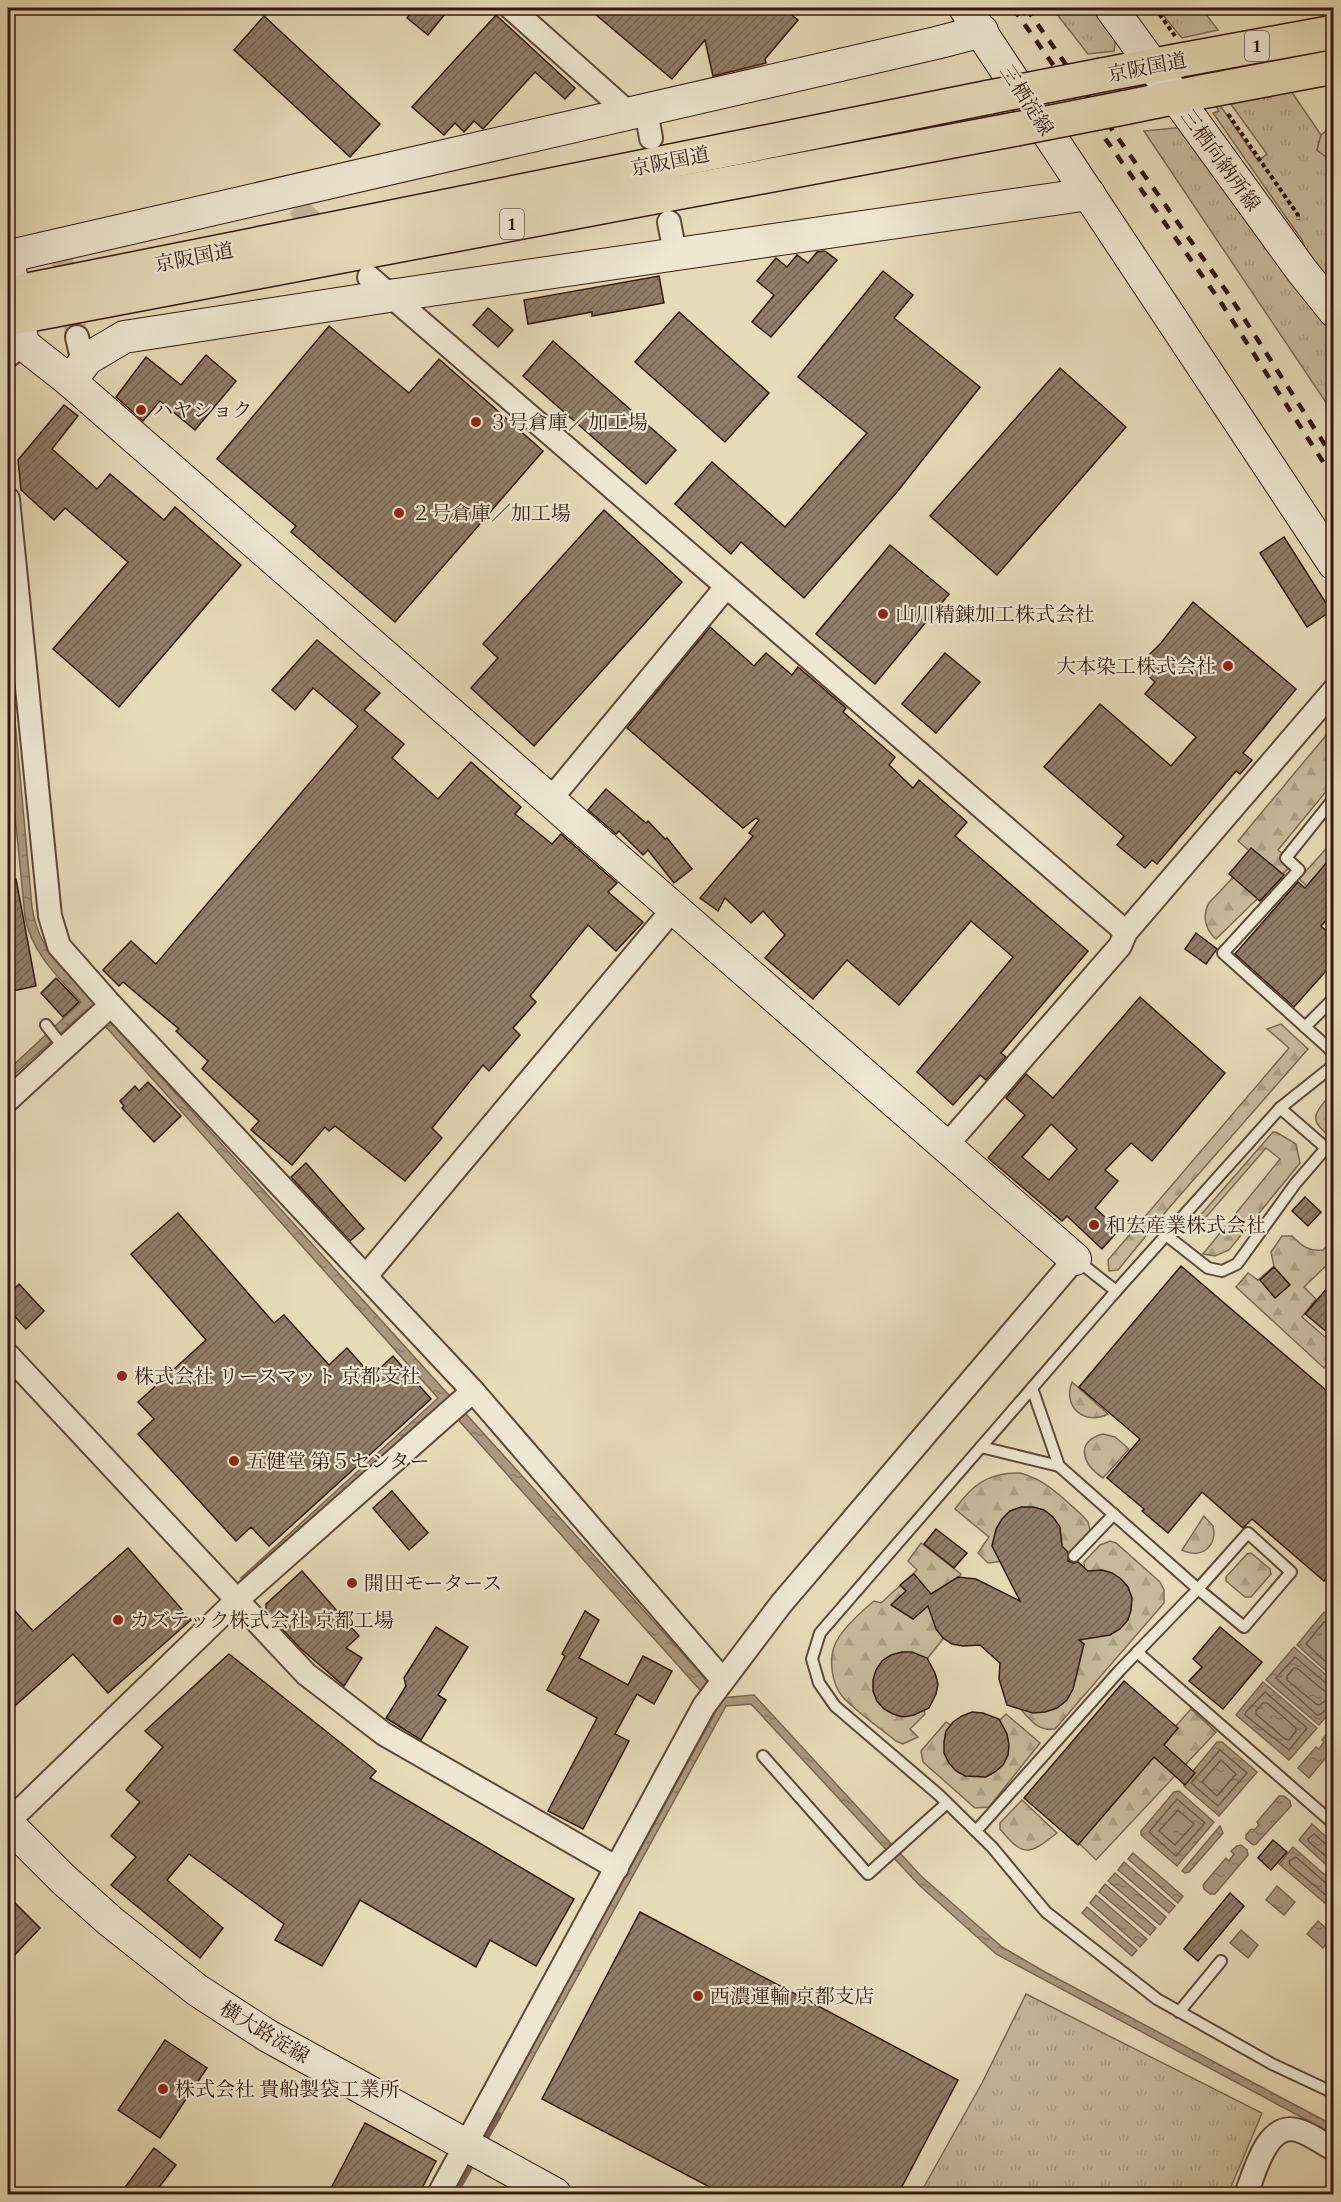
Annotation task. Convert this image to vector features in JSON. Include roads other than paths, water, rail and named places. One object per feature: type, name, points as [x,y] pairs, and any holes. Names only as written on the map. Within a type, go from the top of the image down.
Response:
[{"type":"highway","name":"京阪国道","points":[[12,307],[1102,75],[1172,57],[1334,32]]},
{"type":"highway","name":"京阪国道","points":[[12,307],[1016,129],[1123,108],[1201,100],[1334,67]]},
{"type":"street","points":[[511,8],[643,121]]},
{"type":"street","name":"三栖向納所線","points":[[1111,8],[1172,57],[1201,100],[1302,272],[1334,311]]},
{"type":"street","points":[[439,2194],[713,1692],[781,1604],[1075,1259],[550,800],[78,359],[12,307],[14,255],[60,252],[643,121],[936,43],[973,19]]},
{"type":"street","name":"三栖淀線","points":[[973,19],[1334,564]]},
{"type":"street","points":[[78,359],[124,338],[379,286],[675,253],[1089,194]]},
{"type":"street","points":[[669,222],[675,253]]},
{"type":"street","points":[[379,286],[1126,932]]},
{"type":"street","points":[[8,499],[14,663],[50,916],[59,946],[103,1012],[366,1276],[470,1395],[713,1692]]},
{"type":"street","points":[[550,800],[726,587]]},
{"type":"street","points":[[946,1146],[1120,946],[1126,932],[1334,690]]},
{"type":"street","points":[[366,1276],[674,908]]},
{"type":"street","points":[[8,1100],[60,1043],[103,1012]]},
{"type":"street","points":[[8,1355],[306,1674],[384,1734],[616,1868]]},
{"type":"street","points":[[8,1823],[237,1600],[470,1395]]},
{"type":"street","name":"横大路淀線","points":[[8,1823],[63,1879],[110,1921],[197,1990],[268,2036],[465,2147],[555,2194]]},
{"type":"street","points":[[1246,2194],[1268,2142],[1276,2132],[1288,2129],[1300,2131],[1334,2149]]},
{"type":"lane","points":[[1334,798],[1286,858],[1299,870],[1223,953],[1334,1053]]},
{"type":"lane","points":[[1305,1027],[1334,998]]},
{"type":"lane","points":[[47,1027],[60,1043]]},
{"type":"lane","points":[[1334,1065],[1280,1108],[1116,1291],[820,1633],[812,1659],[819,1683],[835,1706],[976,1831],[1046,1912],[1157,1999],[1272,2064],[1334,2093]]},
{"type":"lane","points":[[1166,1235],[1208,1268],[1222,1271],[1237,1264],[1295,1184],[1330,1152],[1280,1108]]},
{"type":"lane","points":[[1075,1259],[1116,1291]]},
{"type":"lane","points":[[1032,1388],[1059,1466]]},
{"type":"lane","points":[[976,1831],[1137,1652],[1198,1589],[1248,1533],[1291,1572],[1244,1627],[1198,1589],[1059,1466],[981,1447]]},
{"type":"lane","points":[[1074,1556],[1114,1514]]},
{"type":"lane","points":[[1137,1652],[1334,1824]]},
{"type":"lane","points":[[763,1756],[868,1875],[946,1803]]},
{"type":"lane","points":[[1179,2012],[1221,1961]]},
{"type":"water","points":[[8,643],[32,907],[40,936],[56,961],[694,1666],[720,1698],[754,1695],[921,1876],[1002,1947],[1333,2125],[1333,2134],[996,1954],[919,1885],[751,1704],[726,1706],[496,2125],[494,2116],[717,1709],[444,1404],[250,1579],[241,1578],[438,1398],[89,1008],[8,1080],[8,1070],[81,1002],[39,953],[28,930],[25,917],[8,744]]},
{"type":"water","points":[[1324,1612],[1333,1620],[1333,1677],[1297,1645]]},
{"type":"water","points":[[1294,1647],[1333,1681],[1333,1709],[1319,1725],[1266,1680]]},
{"type":"water","points":[[1263,1682],[1317,1728],[1289,1760],[1236,1715]]},
{"type":"water","points":[[1326,1735],[1333,1742],[1333,1749],[1309,1778],[1298,1768],[1316,1747],[1319,1749]]},
{"type":"water","points":[[1217,1742],[1222,1742],[1257,1772],[1219,1816],[1184,1786],[1184,1782]]},
{"type":"water","points":[[1179,1791],[1214,1822],[1177,1866],[1141,1835],[1141,1831],[1174,1792]]},
{"type":"water","points":[[1279,1796],[1284,1796],[1290,1801],[1291,1806],[1253,1845],[1246,1839],[1246,1835],[1259,1825],[1257,1822]]},
{"type":"water","points":[[1312,1824],[1333,1843],[1333,1871],[1299,1840]]},
{"type":"water","points":[[1220,1826],[1223,1833],[1189,1872],[1182,1871]]},
{"type":"water","points":[[1241,1845],[1247,1850],[1248,1855],[1215,1894],[1210,1894],[1203,1885],[1226,1858],[1229,1861],[1234,1854],[1231,1851]]},
{"type":"water","points":[[1293,1847],[1333,1882],[1333,1910],[1279,1864]]},
{"type":"water","points":[[1133,1853],[1183,1896],[1178,1903],[1128,1859]]},
{"type":"water","points":[[1124,1862],[1175,1906],[1169,1913],[1118,1870]]},
{"type":"water","points":[[1115,1873],[1166,1917],[1160,1925],[1108,1881]]},
{"type":"water","points":[[1105,1884],[1156,1928],[1150,1935],[1099,1892]]},
{"type":"water","points":[[1277,1886],[1295,1902],[1284,1915],[1266,1900]]},
{"type":"water","points":[[1096,1895],[1147,1939],[1140,1947],[1090,1903]]},
{"type":"water","points":[[1087,1907],[1137,1950],[1132,1956],[1082,1913]]},
{"type":"water","points":[[1318,1921],[1333,1935],[1323,1948],[1307,1934]]},
{"type":"water","points":[[1241,1930],[1258,1945],[1248,1958],[1230,1943]]},
{"type":"waterway","points":[[483,2143],[499,2115]]},
{"type":"waterway","points":[[455,2194],[474,2160]]},
{"type":"tunnel","points":[[297,206],[329,238]]},
{"type":"tunnel","points":[[62,259],[77,337]]},
{"type":"railway","points":[[1013,8],[1220,301],[1334,479]]},
{"type":"railway","points":[[1026,8],[1229,295],[1334,459]]},
{"type":"place","name":"ハヤショク","points":[[141,410]]},
{"type":"place","name":"３号倉庫／加工場","points":[[476,422]]},
{"type":"place","name":"２号倉庫／加工場","points":[[399,513]]},
{"type":"place","name":"山川精錬加工株式会社","points":[[883,614]]},
{"type":"place","name":"大本染工株式会社","points":[[1228,666]]},
{"type":"place","name":"和宏産業株式会社","points":[[1094,1225]]},
{"type":"place","name":"株式会社 リースマット 京都支社","points":[[122,1376]]},
{"type":"place","name":"五健堂 第５センター","points":[[234,1461]]},
{"type":"place","name":"開田モータース","points":[[352,1583]]},
{"type":"place","name":"カズテック株式会社 京都工場","points":[[118,1620]]},
{"type":"place","name":"西濃運輸 京都支店","points":[[698,1996]]},
{"type":"place","name":"株式会社 貴船製袋工業所","points":[[163,2089]]}]
